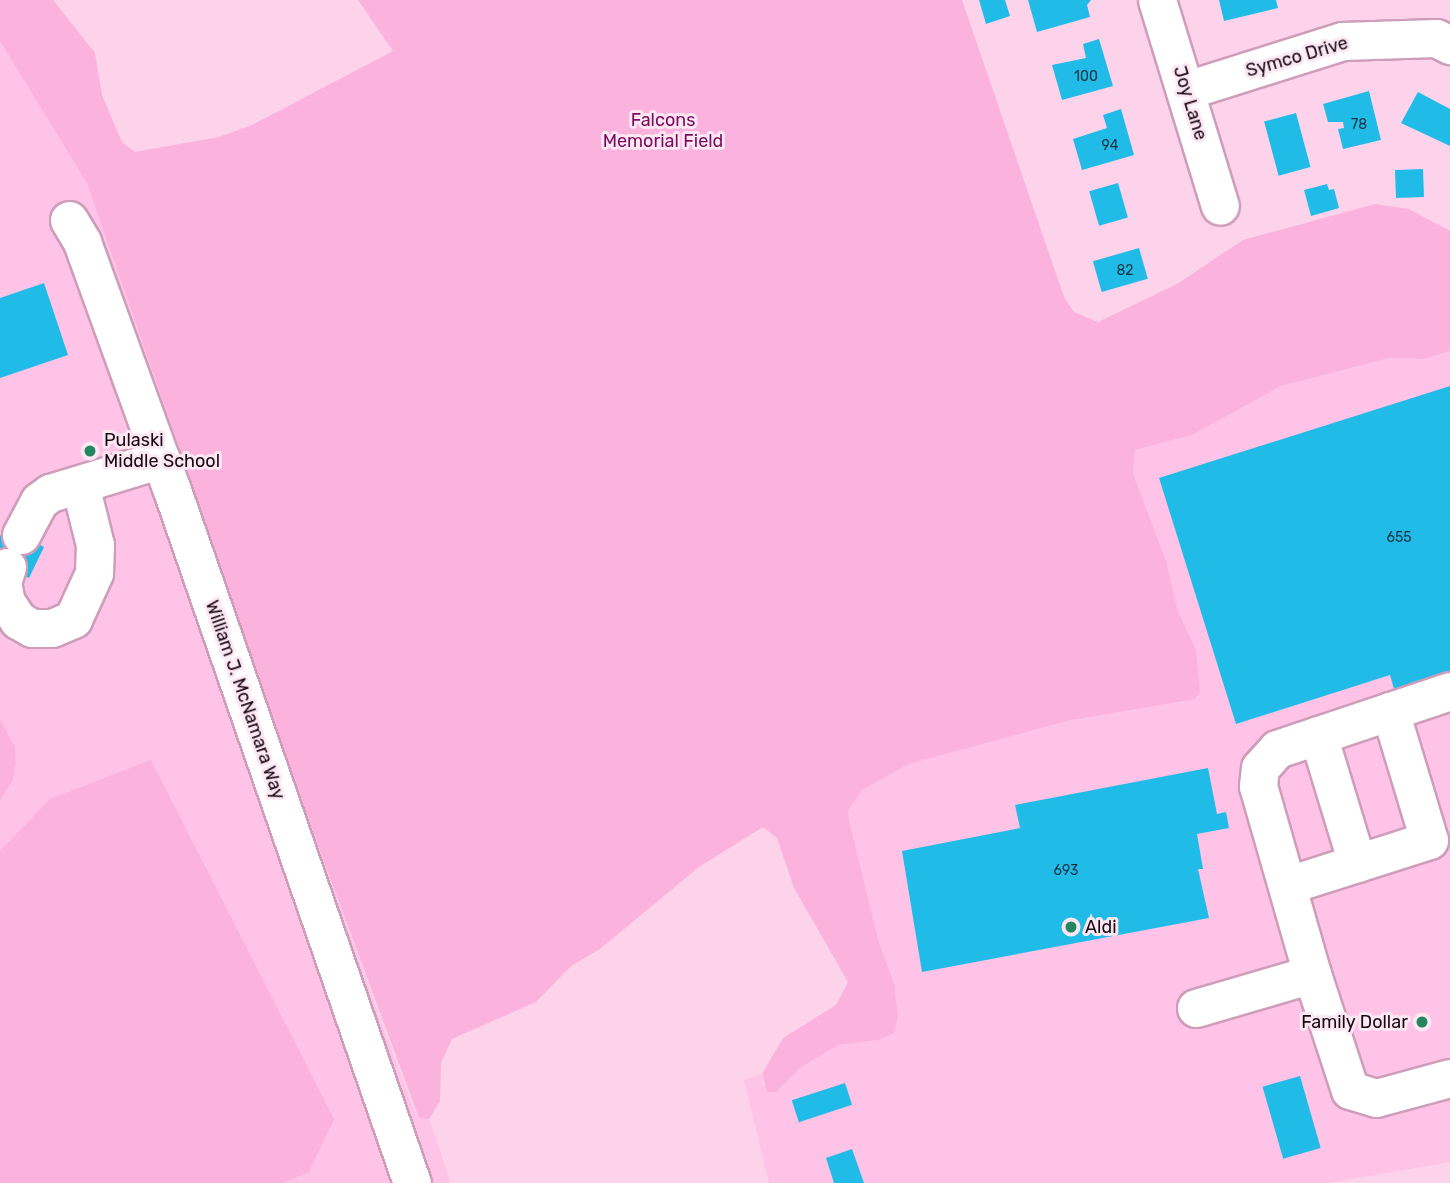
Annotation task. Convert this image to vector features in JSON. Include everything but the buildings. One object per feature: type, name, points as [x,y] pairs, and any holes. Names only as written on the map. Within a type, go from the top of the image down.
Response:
[{"type":"street","name":"Joy Lane","points":[[1157,0],[1187,90],[1220,206]]},
{"type":"street","name":"Symco Drive","points":[[1187,90],[1342,41],[1436,38],[1450,45]]},
{"type":"street","name":"William J. McNamara Way","points":[[69,220],[82,242],[161,459],[412,1183]]},
{"type":"street","points":[[80,485],[95,545],[94,573],[73,619],[52,628],[32,628],[18,620],[4,592],[14,551],[39,501],[80,485],[161,459]]},
{"type":"street","points":[[1450,691],[1277,749],[1260,768],[1258,786],[1289,885],[1312,974],[1350,1090],[1376,1098],[1450,1077]]},
{"type":"street","points":[[1289,885],[1429,840],[1390,711]]},
{"type":"street","points":[[1318,735],[1357,863]]},
{"type":"street","points":[[1196,1008],[1312,974]]},
{"type":"shaded area","name":"Pulaski Middle School","points":[[0,41],[87,182],[382,1025],[414,1110],[419,1118],[429,1119],[451,1183],[0,1183],[0,800],[13,780],[16,764],[15,747],[0,719]]},
{"type":"shaded area","points":[[1450,351],[1450,1162],[1329,1183],[769,1183],[744,1080],[762,1074],[762,1084],[776,1092],[800,1067],[838,1045],[878,1040],[894,983],[879,943],[849,820],[848,812],[862,790],[909,764],[1071,720],[1196,650],[1178,611],[1166,561],[1133,474],[1135,450],[1192,435],[1281,386],[1389,358],[1424,359]]},
{"type":"green space","name":"Falcons Memorial Field","points":[[0,0],[53,0],[95,53],[102,95],[122,142],[135,152],[219,137],[252,125],[393,51],[358,0],[962,0],[1064,297],[1074,312],[1098,322],[1177,284],[1243,240],[1375,204],[1409,209],[1450,231],[1450,351],[1424,359],[1389,358],[1281,386],[1192,435],[1135,450],[1133,474],[1166,561],[1178,611],[1196,650],[1200,692],[1195,699],[1071,720],[909,764],[862,790],[848,811],[849,820],[879,943],[894,983],[898,1016],[894,1033],[878,1040],[838,1045],[801,1067],[776,1092],[767,1092],[762,1074],[783,1038],[836,1005],[848,982],[794,888],[777,838],[763,827],[699,867],[600,949],[571,966],[536,1002],[452,1039],[441,1063],[440,1101],[429,1119],[419,1118],[304,807],[87,183],[0,41]]},
{"type":"green space","points":[[0,719],[15,747],[16,764],[13,780],[0,800]]},
{"type":"green space","points":[[151,760],[334,1119],[309,1172],[283,1183],[0,1183],[0,851],[50,799]]},
{"type":"place","name":"Pulaski Middle School","points":[[90,451]]},
{"type":"place","name":"Aldi","points":[[1071,927]]},
{"type":"place","name":"Family Dollar","points":[[1422,1022]]}]
